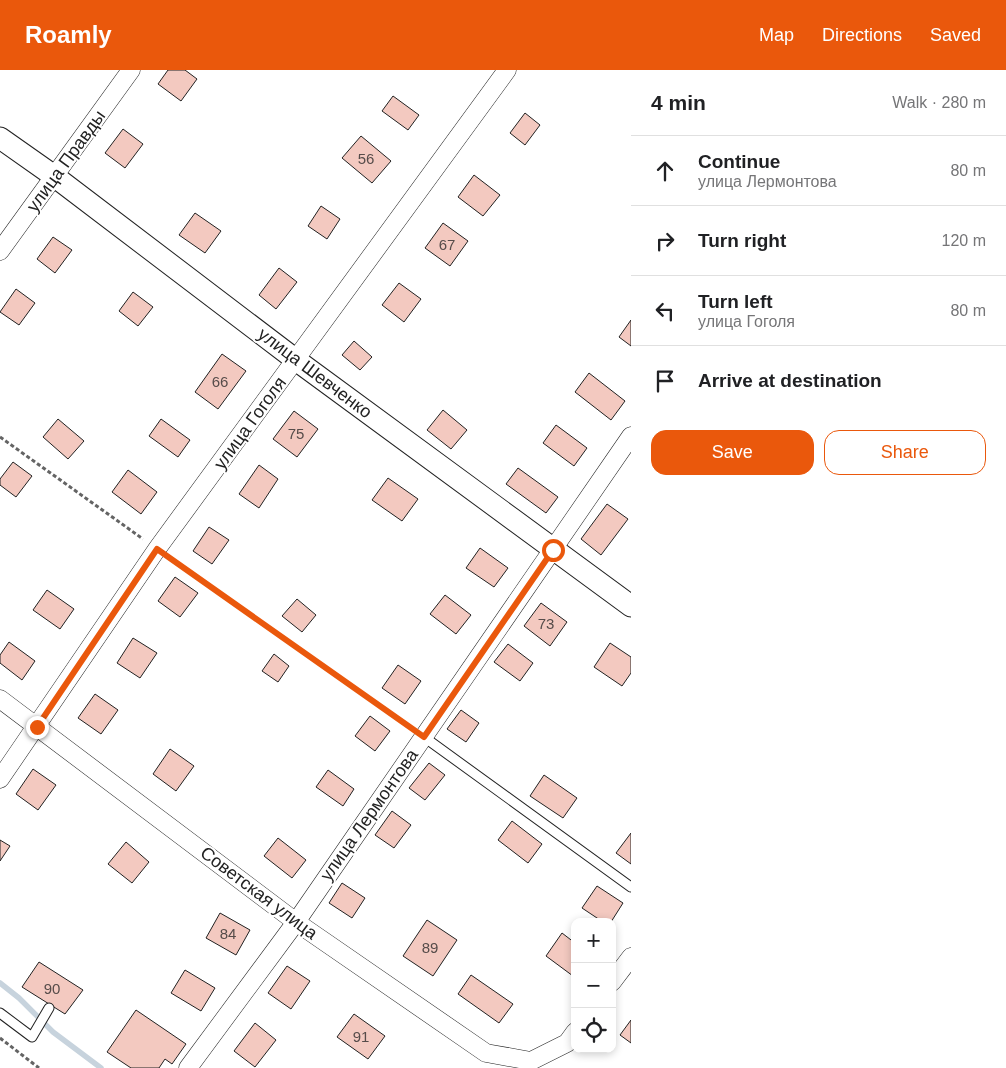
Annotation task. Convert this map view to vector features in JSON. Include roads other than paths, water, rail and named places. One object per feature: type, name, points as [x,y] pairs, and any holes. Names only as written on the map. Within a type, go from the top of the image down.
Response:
[{"type":"street","name":"улица Правды","points":[[0,251],[131,70]]},
{"type":"street","name":"улица Гоголя","points":[[0,780],[157,549],[507,70]]},
{"type":"street","name":"улица Шевченко","points":[[0,138],[54,176],[296,360],[631,606]]},
{"type":"street","name":"улица Лермонтова","points":[[188,1068],[296,922],[631,436]]},
{"type":"street","name":"Советская улица","points":[[0,699],[296,922],[486,1053],[531,1061],[566,1043],[571,1037]]},
{"type":"street","points":[[616,977],[631,957]]},
{"type":"lane","points":[[424,737],[631,887]]},
{"type":"lane","points":[[0,1013],[32,1037],[49,1008]]},
{"type":"waterway","points":[[0,983],[19,998],[53,1032],[101,1068]]}]
